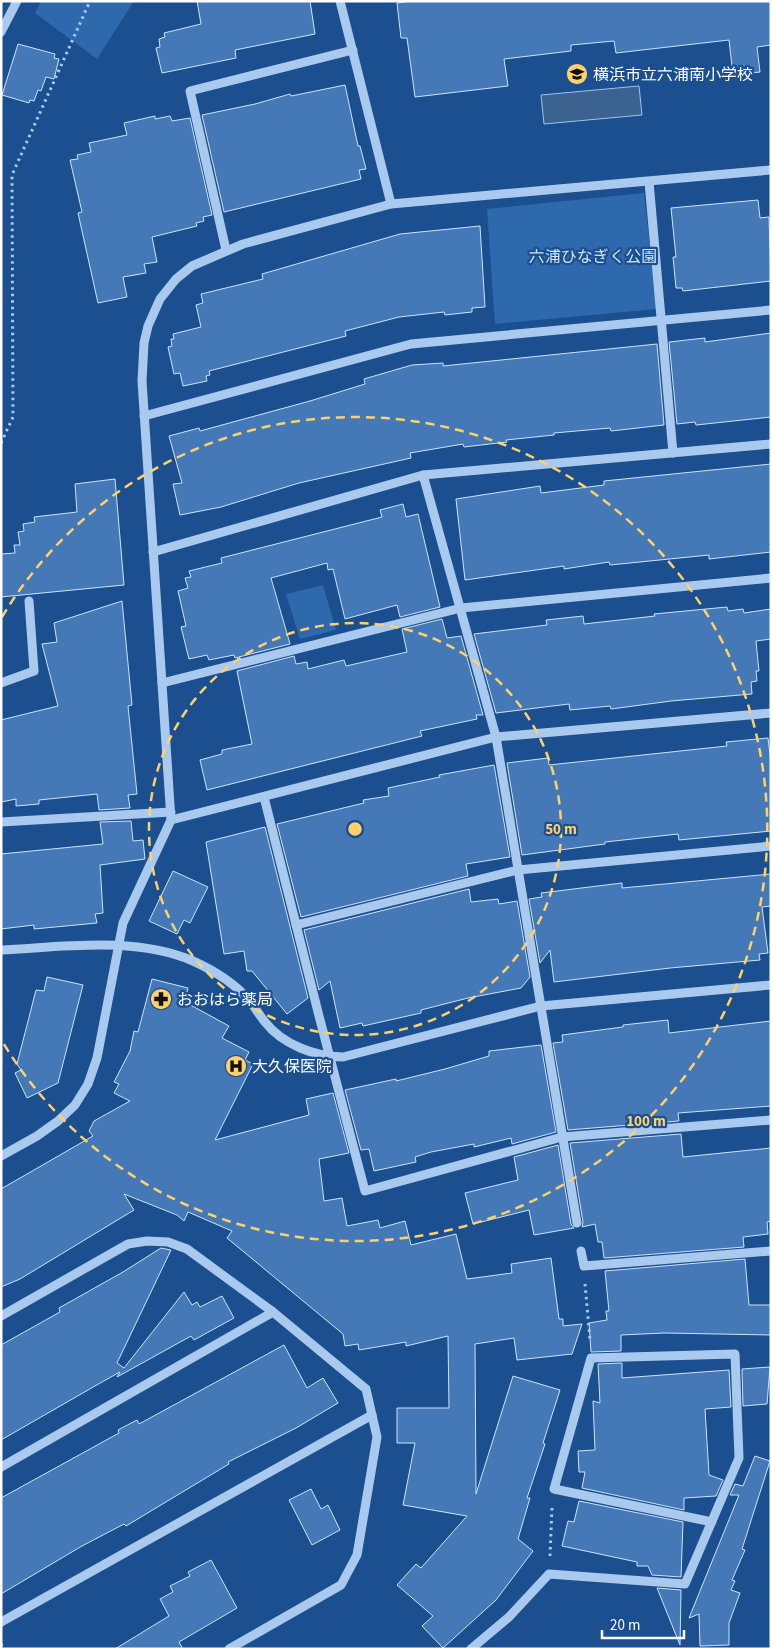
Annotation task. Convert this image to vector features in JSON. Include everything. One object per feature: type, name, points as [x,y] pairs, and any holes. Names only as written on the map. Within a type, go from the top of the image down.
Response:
[{"type":"street","points":[[1,32],[17,1]]},
{"type":"street","points":[[340,1],[391,204]]},
{"type":"street","points":[[226,250],[190,91],[353,50]]},
{"type":"street","points":[[1,1156],[58,1121],[75,1105],[88,1084],[97,1058],[122,923],[171,816],[144,416],[142,360],[144,343],[154,311],[176,280],[192,266],[226,250],[391,204],[771,170]]},
{"type":"street","points":[[649,182],[673,453]]},
{"type":"street","points":[[144,416],[411,344],[771,310]]},
{"type":"street","points":[[153,552],[423,475],[771,444]]},
{"type":"street","points":[[423,475],[496,737],[577,1223]]},
{"type":"street","points":[[162,683],[461,608],[771,578]]},
{"type":"street","points":[[1,683],[34,671],[29,601]]},
{"type":"street","points":[[1,822],[171,816],[264,797],[496,737],[771,713]]},
{"type":"street","points":[[264,797],[366,1191],[562,1137],[771,1120]]},
{"type":"street","points":[[296,925],[518,870],[771,846]]},
{"type":"street","points":[[1,950],[117,945],[144,947],[194,962],[239,990],[274,1032],[301,1048],[330,1057],[343,1057],[541,1006],[771,985]]},
{"type":"street","points":[[1,1316],[128,1244],[146,1241],[168,1242],[188,1249],[273,1312],[366,1389],[377,1437],[357,1554],[342,1585],[230,1649]]},
{"type":"street","points":[[581,1251],[584,1266],[771,1251]]},
{"type":"street","points":[[1,1467],[273,1312]]},
{"type":"street","points":[[471,1649],[509,1617],[549,1574],[685,1584],[712,1522],[739,1458],[736,1354],[591,1358],[554,1489],[712,1522]]},
{"type":"street","points":[[1,1622],[372,1415]]},
{"type":"path","points":[[1,443],[13,417],[12,175],[90,1]]},
{"type":"path","points":[[584,1276],[590,1349]]},
{"type":"path","points":[[549,1566],[553,1500]]},
{"type":"path","points":[[1,1644],[4,1649]]},
{"type":"green space","points":[[41,1],[134,1],[97,59],[35,13]]},
{"type":"green space","name":"六浦ひなぎく公園","points":[[644,193],[657,309],[495,324],[487,209]]},
{"type":"green space","points":[[323,585],[336,630],[300,639],[286,594]]},
{"type":"shaded area","points":[[639,86],[642,115],[544,124],[541,95]]},
{"type":"building","points":[[197,1],[310,1],[315,34],[235,50],[236,58],[162,73],[156,48],[160,47],[159,39],[165,37],[164,33],[201,24]]},
{"type":"building","points":[[411,1],[771,1],[771,45],[757,47],[760,72],[733,75],[729,40],[616,53],[614,41],[571,45],[571,51],[504,59],[508,86],[415,97],[407,38],[401,38],[397,3]]},
{"type":"building","points":[[18,44],[55,54],[54,58],[59,59],[54,79],[46,77],[41,91],[38,90],[34,101],[30,100],[29,103],[2,95]]},
{"type":"building","points":[[345,85],[358,146],[360,146],[366,169],[359,170],[361,179],[224,212],[202,115],[255,104],[290,94],[291,96]]},
{"type":"building","points":[[155,116],[155,119],[170,116],[172,121],[190,118],[212,215],[203,217],[204,221],[196,223],[197,226],[152,237],[157,262],[144,264],[146,273],[123,277],[127,297],[98,303],[78,213],[82,212],[70,160],[78,159],[77,155],[91,152],[89,143],[127,135],[124,123]]},
{"type":"building","points":[[758,200],[760,218],[769,217],[771,281],[683,291],[682,288],[676,288],[673,257],[676,257],[671,208]]},
{"type":"building","points":[[480,226],[485,307],[472,308],[472,312],[445,315],[444,312],[399,317],[345,331],[346,336],[209,371],[210,375],[206,376],[207,381],[183,386],[180,373],[174,374],[168,347],[172,346],[171,339],[174,339],[173,334],[201,327],[196,305],[203,303],[201,294],[263,279],[262,274],[400,234]]},
{"type":"building","points":[[771,333],[771,417],[696,425],[695,422],[677,424],[669,342],[705,338],[705,342]]},
{"type":"building","points":[[657,344],[664,425],[611,431],[610,428],[554,433],[554,435],[506,440],[507,442],[464,447],[463,444],[410,453],[411,458],[299,483],[221,507],[180,515],[173,484],[182,483],[169,436],[199,428],[200,431],[310,401],[365,384],[364,379],[412,365],[443,363],[443,366]]},
{"type":"building","points":[[771,464],[771,552],[709,559],[709,555],[610,565],[609,562],[564,569],[564,566],[465,580],[456,499],[540,486],[541,493],[604,485],[604,481]]},
{"type":"building","points":[[115,479],[124,585],[1,597],[1,554],[15,553],[14,545],[20,545],[18,532],[24,531],[23,524],[35,522],[34,517],[77,512],[75,484]]},
{"type":"building","points":[[403,504],[406,517],[418,514],[440,607],[400,617],[397,605],[345,619],[333,569],[328,570],[327,563],[271,578],[290,644],[235,658],[234,655],[209,660],[207,655],[189,659],[181,627],[186,626],[178,591],[188,588],[185,578],[191,577],[189,571],[222,563],[221,558],[382,517],[380,510]]},
{"type":"building","points":[[122,601],[132,705],[128,706],[137,794],[128,795],[130,808],[99,810],[97,794],[39,800],[39,804],[16,806],[16,799],[1,802],[1,720],[58,706],[42,644],[57,642],[54,623]]},
{"type":"building","points":[[727,607],[728,611],[743,609],[744,613],[771,609],[771,639],[756,641],[759,671],[756,671],[757,681],[751,682],[752,694],[671,701],[611,709],[610,706],[570,710],[569,704],[496,713],[474,634],[547,625],[546,620],[583,616],[584,624],[655,616],[654,614]]},
{"type":"building","points":[[442,619],[447,638],[461,636],[483,715],[476,715],[477,719],[420,731],[422,736],[207,790],[200,760],[222,754],[222,750],[252,744],[237,671],[294,656],[296,664],[307,662],[308,669],[344,660],[346,666],[407,652],[402,629]]},
{"type":"building","points":[[768,738],[771,763],[771,831],[679,840],[678,834],[605,842],[605,844],[522,855],[507,763],[548,758],[549,765],[727,746],[726,742]]},
{"type":"building","points":[[494,765],[510,857],[466,864],[468,876],[301,917],[277,824],[364,803],[363,800],[389,796],[388,788],[440,777],[439,775]]},
{"type":"building","points":[[131,821],[133,841],[143,840],[145,859],[100,865],[103,913],[95,914],[97,923],[34,929],[34,925],[1,929],[1,854],[103,844],[100,822]]},
{"type":"building","points":[[265,827],[308,998],[287,1014],[252,971],[247,971],[244,951],[224,954],[206,842]]},
{"type":"building","points":[[173,871],[208,887],[190,923],[184,920],[177,934],[149,921]]},
{"type":"building","points":[[771,874],[771,906],[762,907],[768,953],[759,954],[760,960],[670,968],[554,982],[550,950],[540,963],[529,899],[542,897],[541,893],[622,883],[622,888]]},
{"type":"building","points":[[469,889],[471,902],[498,899],[499,904],[517,901],[530,977],[521,988],[468,998],[421,1010],[421,1013],[363,1026],[362,1023],[340,1028],[330,981],[319,990],[304,930]]},
{"type":"building","points":[[47,977],[83,985],[58,1083],[27,1098],[15,1073],[21,1070],[17,1064],[36,990],[44,991]]},
{"type":"building","points":[[152,979],[188,988],[185,1002],[229,1026],[222,1038],[249,1052],[245,1060],[253,1064],[215,1140],[309,1115],[306,1099],[333,1093],[349,1153],[319,1159],[324,1201],[342,1198],[347,1226],[378,1220],[380,1228],[405,1221],[411,1245],[456,1234],[467,1279],[512,1273],[511,1264],[551,1258],[559,1319],[563,1319],[563,1326],[582,1324],[572,1354],[517,1360],[514,1338],[475,1344],[476,1494],[513,1376],[560,1390],[527,1498],[530,1498],[518,1539],[533,1551],[496,1600],[443,1648],[422,1626],[433,1616],[397,1585],[416,1564],[421,1568],[467,1516],[403,1505],[415,1443],[397,1443],[397,1408],[449,1408],[448,1336],[406,1346],[406,1342],[359,1350],[358,1344],[345,1346],[343,1334],[227,1238],[232,1231],[188,1212],[184,1221],[177,1215],[124,1194],[134,1210],[20,1279],[1,1287],[1,1189],[93,1136],[89,1131],[94,1121],[130,1101],[114,1093],[119,1084],[114,1082],[130,1051],[134,1031],[138,1032]]},
{"type":"building","points":[[668,1020],[669,1033],[771,1021],[771,1106],[678,1113],[679,1121],[568,1130],[553,1043],[563,1042],[562,1035]]},
{"type":"building","points":[[541,1045],[556,1132],[512,1144],[511,1138],[474,1147],[474,1144],[431,1152],[415,1157],[416,1162],[374,1171],[369,1149],[361,1150],[345,1090],[396,1079],[396,1081],[445,1069],[489,1056],[489,1051]]},
{"type":"building","points":[[681,1134],[683,1157],[771,1148],[771,1221],[767,1222],[768,1234],[743,1237],[744,1247],[604,1258],[602,1242],[598,1242],[595,1224],[582,1227],[583,1222],[570,1143]]},
{"type":"building","points":[[558,1145],[571,1224],[574,1228],[534,1235],[529,1210],[473,1224],[465,1193],[518,1180],[514,1157]]},
{"type":"building","points":[[161,1248],[171,1250],[117,1363],[124,1368],[184,1292],[192,1305],[197,1302],[200,1307],[222,1296],[234,1318],[194,1340],[191,1336],[117,1377],[120,1372],[1,1440],[1,1345],[60,1312],[59,1308]]},
{"type":"building","points":[[745,1259],[749,1305],[771,1305],[771,1335],[664,1333],[621,1335],[621,1351],[591,1352],[589,1323],[607,1320],[606,1311],[609,1311],[605,1271]]},
{"type":"building","points":[[284,1345],[307,1388],[323,1378],[338,1403],[296,1428],[228,1462],[229,1464],[126,1526],[124,1524],[82,1546],[1,1594],[1,1498],[119,1433],[118,1430],[137,1420],[139,1424]]},
{"type":"building","points":[[622,1363],[622,1378],[729,1370],[731,1407],[705,1409],[709,1475],[723,1480],[716,1496],[684,1498],[684,1510],[582,1488],[585,1472],[579,1472],[578,1451],[595,1450],[593,1401],[600,1403],[598,1364]]},
{"type":"building","points":[[770,1367],[767,1404],[743,1406],[742,1369]]},
{"type":"building","points":[[755,1456],[770,1461],[742,1549],[745,1550],[732,1580],[735,1581],[731,1590],[740,1593],[729,1623],[729,1645],[700,1646],[699,1614],[689,1618],[739,1495],[730,1495],[735,1484],[743,1486]]},
{"type":"building","points":[[311,1489],[321,1509],[328,1505],[340,1530],[312,1545],[289,1500]]},
{"type":"building","points":[[579,1501],[683,1522],[681,1577],[652,1575],[648,1566],[637,1566],[637,1562],[562,1546],[568,1521],[574,1522]]},
{"type":"building","points":[[211,1560],[237,1608],[179,1642],[183,1649],[115,1649],[169,1616],[160,1599],[173,1592],[170,1586],[190,1576],[188,1572]]},
{"type":"building","points":[[657,1588],[681,1590],[680,1645]]},
{"type":"place","name":"横浜市立六浦南小学校","points":[[577,74]]},
{"type":"place","name":"おおはら薬局","points":[[161,999]]},
{"type":"place","name":"大久保医院","points":[[236,1066]]}]
